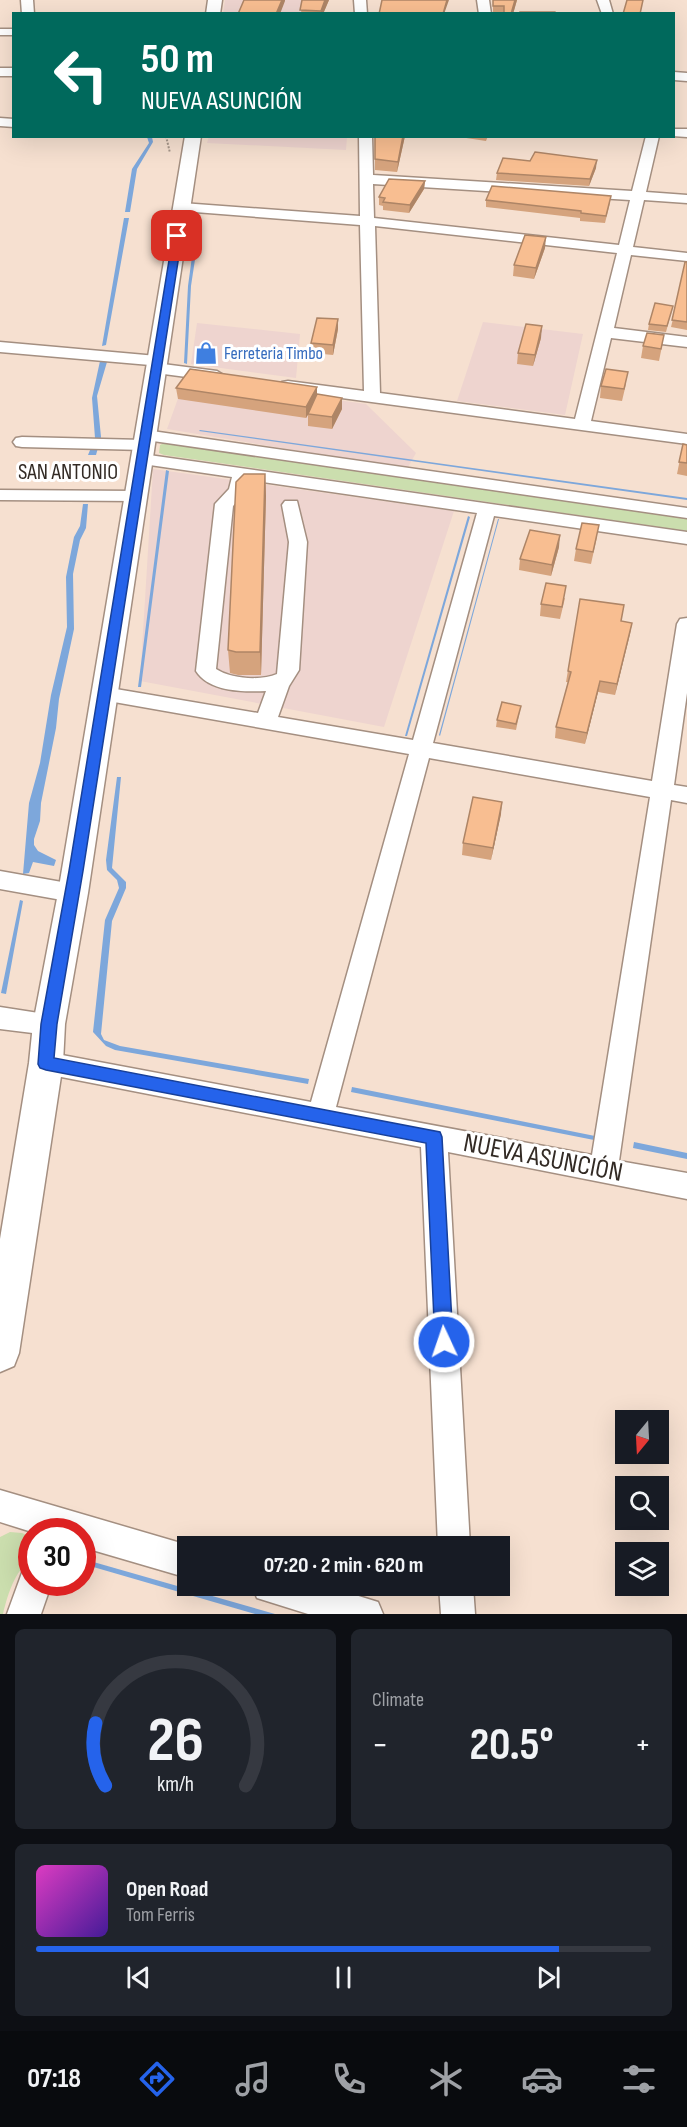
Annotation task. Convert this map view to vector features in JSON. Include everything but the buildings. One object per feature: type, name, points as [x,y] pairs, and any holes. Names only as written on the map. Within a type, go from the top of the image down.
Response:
[{"type":"main road","points":[[0,1353],[46,1064],[49,1024],[73,893],[193,138]]},
{"type":"street","points":[[364,138],[372,397]]},
{"type":"street","points":[[582,425],[653,138]]},
{"type":"street","points":[[366,179],[687,199]]},
{"type":"street","points":[[182,207],[367,221],[687,257]]},
{"type":"street","points":[[604,332],[687,342]]},
{"type":"street","points":[[0,347],[156,364],[235,379]]},
{"type":"street","points":[[269,383],[687,439]]},
{"type":"street","points":[[22,442],[61,441],[143,447],[687,513]]},
{"type":"street","points":[[143,447],[241,474],[687,538]]},
{"type":"street","points":[[241,474],[238,491],[224,504],[206,671],[212,678],[246,683],[280,681],[286,678],[290,670],[298,542],[291,505]]},
{"type":"street","name":"SAN ANTONIO","points":[[0,495],[136,496]]},
{"type":"street","points":[[320,1116],[487,509]]},
{"type":"street","points":[[604,1170],[687,624]]},
{"type":"street","points":[[203,711],[212,678]]},
{"type":"street","points":[[266,722],[280,681]]},
{"type":"street","points":[[104,694],[687,795]]},
{"type":"street","points":[[0,880],[73,893]]},
{"type":"street","points":[[0,1018],[49,1024]]},
{"type":"street","name":"NUEVA ASUNCIÓN","points":[[46,1064],[687,1186]]},
{"type":"street","points":[[434,1137],[454,1536]]},
{"type":"street","points":[[0,1506],[33,1518]]},
{"type":"street","points":[[96,1538],[177,1559]]},
{"type":"street","points":[[24,1614],[30,1596]]},
{"type":"street","points":[[304,1596],[366,1614]]},
{"type":"street","points":[[457,1596],[458,1614]]},
{"type":"shaded area","points":[[225,0],[310,0],[305,12],[223,12]]},
{"type":"shaded area","points":[[208,138],[347,138],[346,150],[207,143]]},
{"type":"shaded area","points":[[483,322],[583,334],[565,415],[457,401]]},
{"type":"shaded area","points":[[197,323],[300,334],[296,378],[191,364]]},
{"type":"shaded area","points":[[185,379],[366,404],[416,453],[407,469],[167,429]]},
{"type":"shaded area","points":[[153,469],[454,511],[384,727],[140,681]]},
{"type":"green space","points":[[166,442],[687,517],[687,531],[164,455],[159,453],[160,445]]},
{"type":"green space","points":[[10,1532],[18,1533],[18,1574],[10,1590],[3,1614],[0,1614],[0,1537]]},
{"type":"water","points":[[147,138],[152,138],[153,142],[137,169],[130,212],[125,212],[132,169],[149,143]]},
{"type":"water","points":[[124,218],[129,218],[106,345],[102,346]]},
{"type":"water","points":[[197,220],[201,220],[191,286],[187,364],[184,363],[188,286]]},
{"type":"water","points":[[100,361],[107,362],[97,396],[101,437],[96,455],[88,455],[95,438],[92,398]]},
{"type":"water","points":[[199,431],[687,498],[687,500]]},
{"type":"water","points":[[166,470],[169,471],[141,687],[138,687]]},
{"type":"water","points":[[83,504],[88,504],[86,528],[80,540],[73,574],[74,629],[59,699],[40,821],[34,839],[34,845],[38,851],[56,860],[54,866],[33,862],[29,873],[23,874],[29,803],[40,763],[51,695],[67,627],[66,577],[74,537],[80,526]]},
{"type":"water","points":[[468,516],[470,517],[407,736],[405,736]]},
{"type":"water","points":[[499,519],[440,736],[439,735]]},
{"type":"water","points":[[117,777],[121,777],[112,868],[126,882],[126,888],[112,921],[101,1034],[104,1040],[120,1046],[309,1079],[308,1084],[115,1050],[106,1046],[93,1032],[105,920],[119,888],[117,880],[107,870],[106,860]]},
{"type":"water","points":[[20,900],[23,901],[6,994],[1,993]]},
{"type":"water","points":[[352,1087],[595,1136],[594,1140],[351,1092]]},
{"type":"water","points":[[634,1142],[687,1153],[687,1159],[633,1148]]},
{"type":"water","points":[[96,1563],[177,1586],[177,1591],[96,1568]]},
{"type":"water","points":[[193,1596],[212,1596],[275,1614],[255,1614]]},
{"type":"place","name":"Ferreteria Timbo","points":[[206,353]]},
{"type":"route","points":[[177,236],[76,871],[49,1024],[46,1064],[434,1137],[444,1342]]}]
